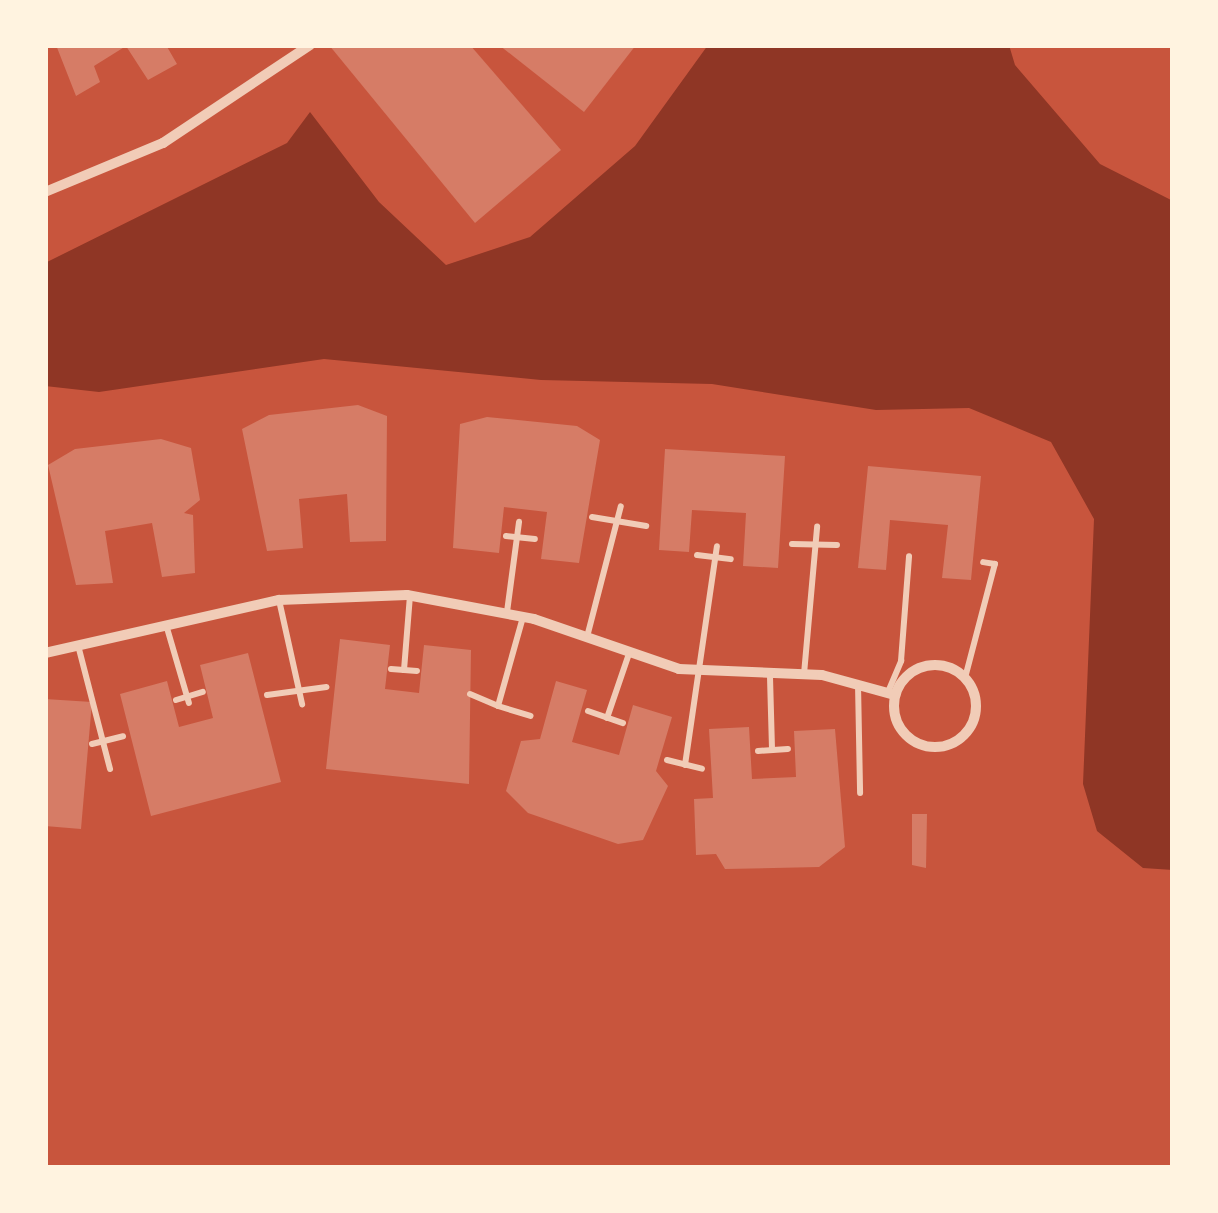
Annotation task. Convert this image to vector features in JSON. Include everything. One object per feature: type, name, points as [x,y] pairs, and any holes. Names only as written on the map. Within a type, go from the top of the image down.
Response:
[{"type":"street","points":[[45,192],[162,142],[310,45]]},
{"type":"street","points":[[45,653],[79,649],[279,600],[410,596],[523,616],[698,672],[770,677],[804,674],[892,693]]},
{"type":"street","points":[[947,666],[965,678],[975,718],[949,746],[908,738],[894,714],[892,693],[920,667],[947,666]]},
{"type":"lane","points":[[588,637],[621,506]]},
{"type":"lane","points":[[592,517],[646,526]]},
{"type":"lane","points":[[507,612],[519,522]]},
{"type":"lane","points":[[804,674],[818,526]]},
{"type":"lane","points":[[506,536],[535,539]]},
{"type":"lane","points":[[792,544],[837,545]]},
{"type":"lane","points":[[685,765],[717,546]]},
{"type":"lane","points":[[698,555],[732,559]]},
{"type":"lane","points":[[892,693],[901,660],[909,556]]},
{"type":"lane","points":[[965,678],[994,564],[983,562]]},
{"type":"lane","points":[[404,670],[410,596]]},
{"type":"lane","points":[[279,600],[302,704]]},
{"type":"lane","points":[[498,706],[523,616]]},
{"type":"lane","points":[[167,628],[188,700]]},
{"type":"lane","points":[[79,649],[110,769]]},
{"type":"lane","points":[[607,718],[630,651]]},
{"type":"lane","points":[[391,669],[417,671]]},
{"type":"lane","points":[[770,677],[772,750]]},
{"type":"lane","points":[[858,683],[860,793]]},
{"type":"lane","points":[[267,695],[326,687]]},
{"type":"lane","points":[[176,700],[188,700],[203,692]]},
{"type":"lane","points":[[470,694],[531,716]]},
{"type":"lane","points":[[588,712],[623,723]]},
{"type":"lane","points":[[92,744],[123,736]]},
{"type":"lane","points":[[758,752],[788,749]]},
{"type":"lane","points":[[667,760],[702,769]]},
{"type":"shaded area","points":[[708,45],[1009,45],[1015,65],[1100,164],[1173,201],[1173,870],[1143,868],[1097,831],[1083,784],[1094,519],[1051,442],[969,408],[876,410],[712,384],[541,380],[324,359],[99,392],[45,386],[45,263],[287,143],[310,112],[379,202],[446,265],[530,237],[635,146]]},
{"type":"building","points":[[56,45],[166,45],[177,64],[148,80],[126,46],[94,66],[100,82],[76,96]]},
{"type":"building","points":[[329,45],[470,45],[561,150],[475,223]]},
{"type":"building","points":[[499,45],[636,45],[584,112]]},
{"type":"building","points":[[358,405],[387,416],[386,541],[350,542],[347,494],[299,499],[303,548],[267,551],[242,429],[269,415]]},
{"type":"building","points":[[487,417],[577,426],[600,440],[579,563],[541,559],[547,512],[504,507],[499,553],[453,548],[460,424]]},
{"type":"building","points":[[161,439],[191,448],[200,500],[184,513],[193,515],[195,573],[162,577],[152,523],[105,531],[113,583],[76,585],[48,465],[75,449]]},
{"type":"building","points":[[665,449],[785,456],[778,568],[743,566],[746,513],[692,510],[689,552],[659,550]]},
{"type":"building","points":[[868,466],[981,476],[971,580],[942,578],[948,525],[890,520],[886,570],[858,568]]},
{"type":"building","points":[[340,639],[390,645],[385,689],[419,693],[424,645],[471,650],[469,784],[326,769]]},
{"type":"building","points":[[248,653],[281,782],[151,816],[120,694],[167,681],[179,727],[213,718],[200,665]]},
{"type":"building","points":[[556,681],[587,690],[572,742],[619,755],[633,705],[672,717],[656,771],[668,786],[643,840],[618,844],[528,813],[506,791],[521,741],[540,739]]},
{"type":"building","points":[[45,699],[92,702],[81,829],[45,826]]},
{"type":"building","points":[[749,727],[752,779],[796,777],[794,731],[835,729],[845,847],[819,867],[725,869],[716,854],[696,855],[694,799],[713,798],[709,729]]},
{"type":"building","points":[[912,814],[927,814],[926,868],[912,865]]}]
